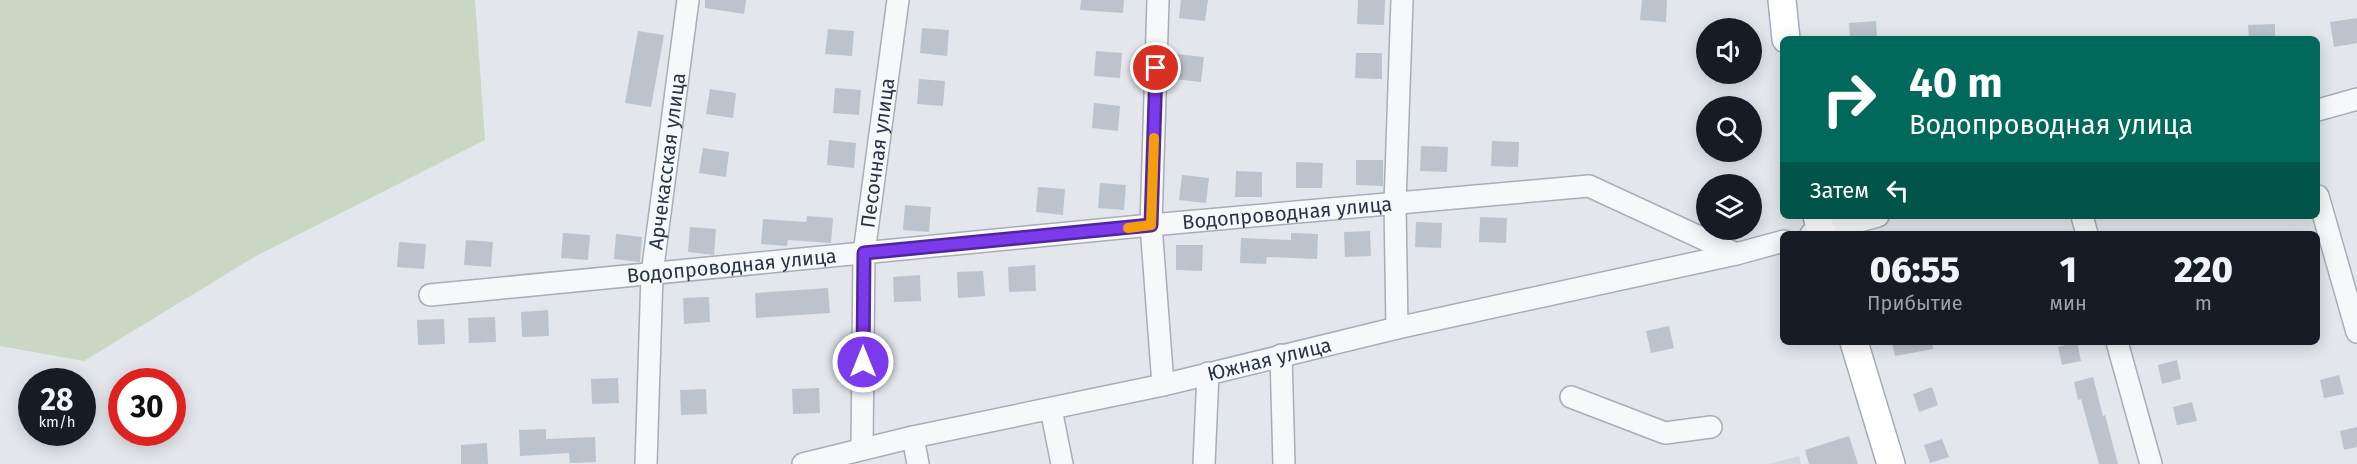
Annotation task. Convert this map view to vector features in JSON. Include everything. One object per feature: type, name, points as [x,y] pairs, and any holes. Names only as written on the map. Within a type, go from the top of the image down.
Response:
[{"type":"main road","points":[[1782,0],[1786,36]]},
{"type":"main road","points":[[1855,345],[1891,464]]},
{"type":"street","name":"Арчекасская улица","points":[[646,464],[652,274],[688,0]]},
{"type":"street","name":"Песочная улица","points":[[862,449],[864,253],[898,0]]},
{"type":"street","points":[[1158,0],[1151,225],[1163,385]]},
{"type":"street","points":[[1397,328],[1395,204],[1402,0]]},
{"type":"street","points":[[2320,109],[2357,99]]},
{"type":"street","name":"Водопроводная улица","points":[[430,295],[1151,225],[1589,186],[1736,254]]},
{"type":"street","points":[[2320,203],[2357,332]]},
{"type":"street","points":[[1818,229],[1864,219]]},
{"type":"street","name":"Южная улица","points":[[804,464],[913,437],[1163,385],[1397,328],[1736,254],[1780,242]]},
{"type":"street","points":[[2118,345],[2151,464]]},
{"type":"street","points":[[1281,355],[1284,464]]},
{"type":"street","points":[[1204,464],[1208,373]]},
{"type":"street","points":[[1571,397],[1665,433],[1711,427]]},
{"type":"street","points":[[1051,409],[1062,464]]},
{"type":"street","points":[[913,437],[918,464]]},
{"type":"shaded area","points":[[1799,456],[1801,464],[1769,464]]},
{"type":"green space","points":[[0,0],[475,0],[485,140],[254,257],[84,361],[0,346]]},
{"type":"building","points":[[705,0],[746,0],[744,14],[705,8]]},
{"type":"building","points":[[1081,0],[1124,0],[1123,13],[1080,10]]},
{"type":"building","points":[[1181,0],[1208,0],[1205,21],[1179,18]]},
{"type":"building","points":[[1358,0],[1385,0],[1384,25],[1357,24]]},
{"type":"building","points":[[1642,0],[1667,0],[1666,22],[1640,20]]},
{"type":"building","points":[[2357,18],[2357,43],[2334,47],[2330,22]]},
{"type":"building","points":[[1876,21],[1877,36],[1850,36],[1849,23]]},
{"type":"building","points":[[2275,24],[2275,36],[2249,36],[2248,25]]},
{"type":"building","points":[[922,28],[949,30],[947,56],[920,53]]},
{"type":"building","points":[[828,29],[854,31],[852,56],[825,54]]},
{"type":"building","points":[[638,31],[664,35],[651,107],[625,103]]},
{"type":"building","points":[[1096,51],[1122,53],[1120,78],[1094,76]]},
{"type":"building","points":[[1356,53],[1382,53],[1382,79],[1355,78]]},
{"type":"building","points":[[1177,54],[1204,57],[1201,82],[1174,79]]},
{"type":"building","points":[[919,79],[945,81],[943,106],[917,104]]},
{"type":"building","points":[[835,88],[861,90],[859,115],[833,113]]},
{"type":"building","points":[[710,89],[736,93],[733,118],[706,114]]},
{"type":"building","points":[[1094,103],[1120,106],[1118,131],[1092,128]]},
{"type":"building","points":[[829,140],[856,143],[854,168],[827,165]]},
{"type":"building","points":[[1492,141],[1519,142],[1518,167],[1491,166]]},
{"type":"building","points":[[1421,146],[1448,147],[1447,172],[1420,171]]},
{"type":"building","points":[[703,148],[729,152],[726,177],[699,173]]},
{"type":"building","points":[[1356,160],[1383,160],[1383,186],[1356,185]]},
{"type":"building","points":[[1296,162],[1323,163],[1322,188],[1296,188]]},
{"type":"building","points":[[1236,171],[1262,172],[1262,197],[1235,197]]},
{"type":"building","points":[[1182,175],[1209,178],[1206,203],[1179,200]]},
{"type":"building","points":[[1100,183],[1126,185],[1124,210],[1098,208]]},
{"type":"building","points":[[1038,187],[1065,189],[1063,215],[1036,212]]},
{"type":"building","points":[[905,205],[931,207],[929,232],[903,230]]},
{"type":"building","points":[[807,216],[833,218],[831,243],[788,240],[787,246],[761,244],[763,219],[806,222]]},
{"type":"building","points":[[1480,217],[1507,218],[1506,243],[1479,242]]},
{"type":"building","points":[[1416,222],[1442,223],[1441,248],[1415,247]]},
{"type":"building","points":[[690,227],[716,229],[714,255],[688,252]]},
{"type":"building","points":[[1370,231],[1371,256],[1345,257],[1344,232]]},
{"type":"building","points":[[563,233],[590,235],[588,260],[561,258]]},
{"type":"building","points":[[1291,233],[1318,234],[1317,259],[1267,257],[1266,264],[1240,263],[1241,238],[1291,240]]},
{"type":"building","points":[[616,234],[642,237],[640,262],[614,259]]},
{"type":"building","points":[[466,240],[493,242],[491,267],[464,265]]},
{"type":"building","points":[[399,242],[426,244],[424,269],[397,267]]},
{"type":"building","points":[[1176,245],[1203,245],[1202,271],[1176,270]]},
{"type":"building","points":[[1035,265],[1036,291],[1009,292],[1008,267]]},
{"type":"building","points":[[983,271],[985,296],[958,298],[957,272]]},
{"type":"building","points":[[920,275],[921,301],[894,302],[893,277]]},
{"type":"building","points":[[828,288],[830,313],[756,318],[755,293]]},
{"type":"building","points":[[709,297],[710,322],[684,324],[683,298]]},
{"type":"building","points":[[548,310],[549,336],[522,337],[521,312]]},
{"type":"building","points":[[495,317],[496,342],[469,343],[468,318]]},
{"type":"building","points":[[444,319],[445,344],[418,345],[417,320]]},
{"type":"building","points":[[1669,326],[1674,348],[1651,353],[1646,331]]},
{"type":"building","points":[[1893,345],[1932,345],[1933,349],[1895,356]]},
{"type":"building","points":[[2078,345],[2081,361],[2062,365],[2058,347]]},
{"type":"building","points":[[2177,360],[2181,379],[2162,384],[2158,365]]},
{"type":"building","points":[[2339,375],[2344,394],[2324,398],[2320,380]]},
{"type":"building","points":[[2093,377],[2118,464],[2099,464],[2081,399],[2078,400],[2074,382]]},
{"type":"building","points":[[618,378],[619,403],[592,404],[591,379]]},
{"type":"building","points":[[1932,387],[1938,405],[1919,412],[1913,394]]},
{"type":"building","points":[[819,388],[820,413],[793,414],[792,389]]},
{"type":"building","points":[[706,389],[707,414],[681,415],[680,390]]},
{"type":"building","points":[[2192,402],[2197,421],[2177,425],[2173,407]]},
{"type":"building","points":[[2357,427],[2357,447],[2344,450],[2340,431]]},
{"type":"building","points":[[546,429],[546,439],[595,437],[596,462],[570,463],[569,453],[520,456],[519,430]]},
{"type":"building","points":[[1849,436],[1858,464],[1809,464],[1805,450]]},
{"type":"building","points":[[1942,439],[1949,457],[1930,463],[1924,445]]},
{"type":"building","points":[[487,443],[488,464],[461,464],[461,445]]},
{"type":"slow traffic","points":[[1128,228],[1151,225],[1154,138]]},
{"type":"route","points":[[863,362],[864,253],[1151,225],[1156,68]]}]
